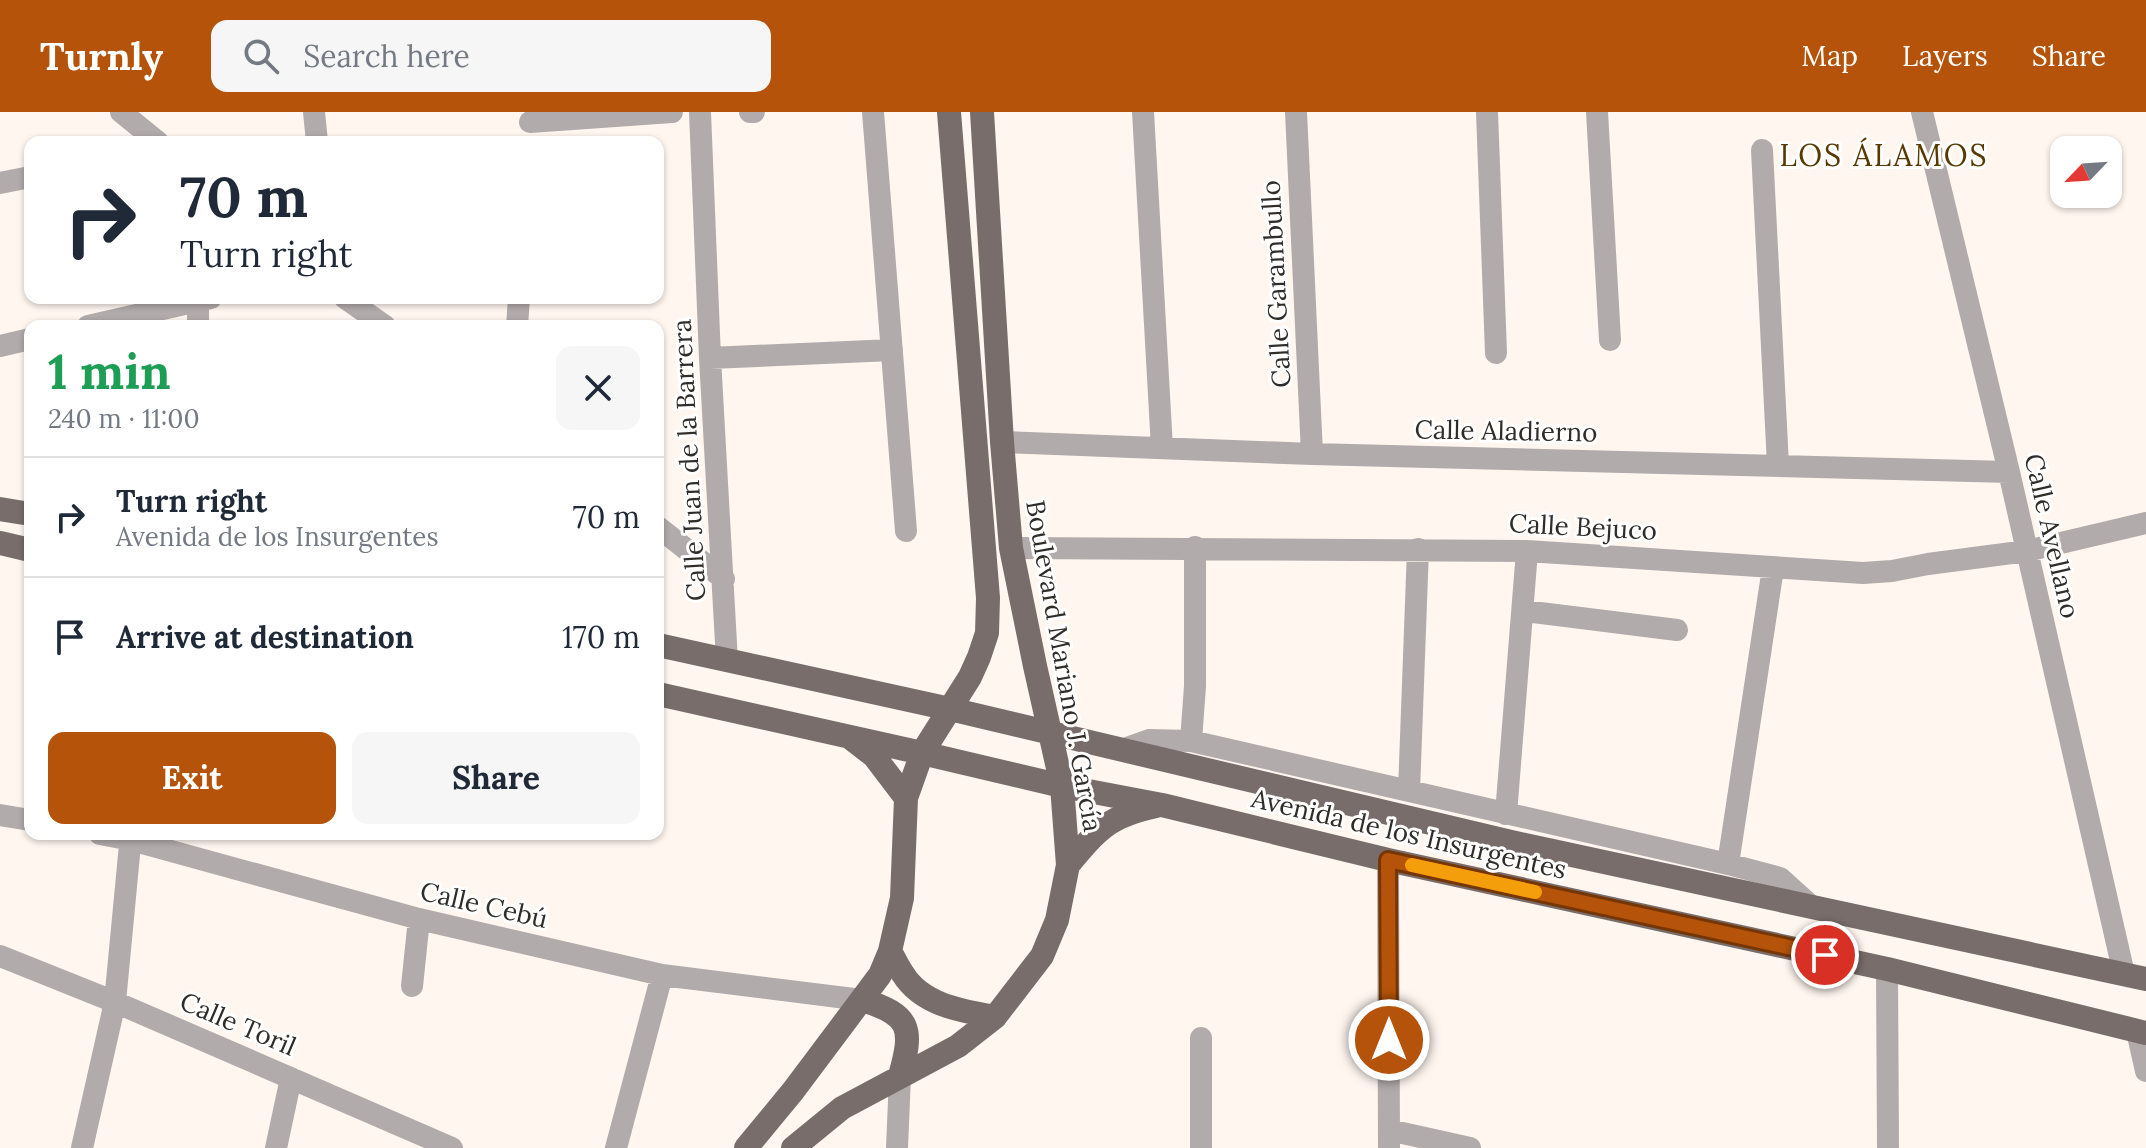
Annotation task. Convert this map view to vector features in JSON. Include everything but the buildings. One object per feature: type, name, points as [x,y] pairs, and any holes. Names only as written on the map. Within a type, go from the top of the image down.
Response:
[{"type":"main road","points":[[746,1148],[880,975],[890,951],[902,898],[906,798],[922,753],[970,677],[987,633],[988,598],[949,112]]},
{"type":"main road","name":"Boulevard Mariano J. García","points":[[793,1148],[842,1108],[958,1046],[995,1017],[1042,956],[1057,920],[1068,865],[1062,786],[1011,548],[982,112]]},
{"type":"main road","points":[[971,387],[999,385]]},
{"type":"main road","points":[[0,509],[24,513]]},
{"type":"main road","points":[[0,543],[24,549]]},
{"type":"main road","name":"Avenida de los Insurgentes","points":[[664,646],[950,709],[1511,842],[2135,976]]},
{"type":"main road","name":"Avenida de los Insurgentes","points":[[664,695],[1062,786],[1162,805],[1388,860],[1887,969],[2141,1032]]},
{"type":"main road","points":[[850,737],[874,756],[906,798]]},
{"type":"main road","points":[[1068,865],[1105,825],[1130,813],[1162,805]]},
{"type":"main road","points":[[890,951],[904,977],[921,993],[939,1004],[995,1017]]},
{"type":"main road","points":[[862,1000],[885,1007],[899,1017],[906,1030],[908,1046],[900,1076]]},
{"type":"street","points":[[121,112],[151,136]]},
{"type":"street","points":[[314,112],[316,136]]},
{"type":"street","points":[[530,125],[672,112]]},
{"type":"street","name":"Calle Juan de la Barrera","points":[[700,112],[727,661]]},
{"type":"street","points":[[873,112],[906,531]]},
{"type":"street","points":[[1143,112],[1162,448]]},
{"type":"street","name":"Calle Garambullo","points":[[1296,112],[1312,454]]},
{"type":"street","points":[[1487,112],[1496,353]]},
{"type":"street","points":[[1597,112],[1610,340]]},
{"type":"street","name":"Calle Avellano","points":[[1922,112],[2027,551],[2135,976]]},
{"type":"street","points":[[1762,150],[1778,465]]},
{"type":"street","points":[[0,183],[24,178]]},
{"type":"street","points":[[115,320],[187,304]]},
{"type":"street","points":[[354,304],[376,320]]},
{"type":"street","points":[[0,346],[24,340]]},
{"type":"street","points":[[710,358],[892,350]]},
{"type":"street","name":"Calle Aladierno","points":[[1002,442],[1312,454],[2009,472]]},
{"type":"street","name":"Calle Bejuco","points":[[1011,548],[1527,551],[1863,573],[2027,551],[2146,523]]},
{"type":"street","points":[[664,532],[724,579]]},
{"type":"street","points":[[1191,741],[1195,686],[1195,547]]},
{"type":"street","points":[[1409,791],[1418,549]]},
{"type":"street","points":[[1506,814],[1527,551]]},
{"type":"street","points":[[1728,864],[1773,568]]},
{"type":"street","points":[[1524,611],[1677,630]]},
{"type":"street","points":[[1121,750],[1149,740],[1191,741],[1728,864],[1780,878],[1811,906]]},
{"type":"street","points":[[0,815],[24,819]]},
{"type":"street","points":[[82,1148],[115,1002],[131,840]]},
{"type":"street","name":"Calle Cebú","points":[[142,840],[419,919],[662,975],[862,1000]]},
{"type":"street","points":[[1388,860],[1389,1139],[1470,1148]]},
{"type":"street","points":[[412,986],[419,919]]},
{"type":"street","name":"Calle Toril","points":[[0,956],[115,1002],[452,1148]]},
{"type":"street","points":[[1887,969],[1888,1148]]},
{"type":"street","points":[[616,1148],[662,975]]},
{"type":"street","points":[[2141,1032],[2146,1071]]},
{"type":"street","points":[[1201,1038],[1201,1148]]},
{"type":"street","points":[[897,1148],[900,1076]]},
{"type":"street","points":[[276,1148],[291,1078]]},
{"type":"slow traffic","points":[[1412,865],[1535,892]]},
{"type":"district","name":"LOS ÁLAMOS","points":[[1884,156]]},
{"type":"route","points":[[1389,1040],[1388,860],[1825,955]]}]
